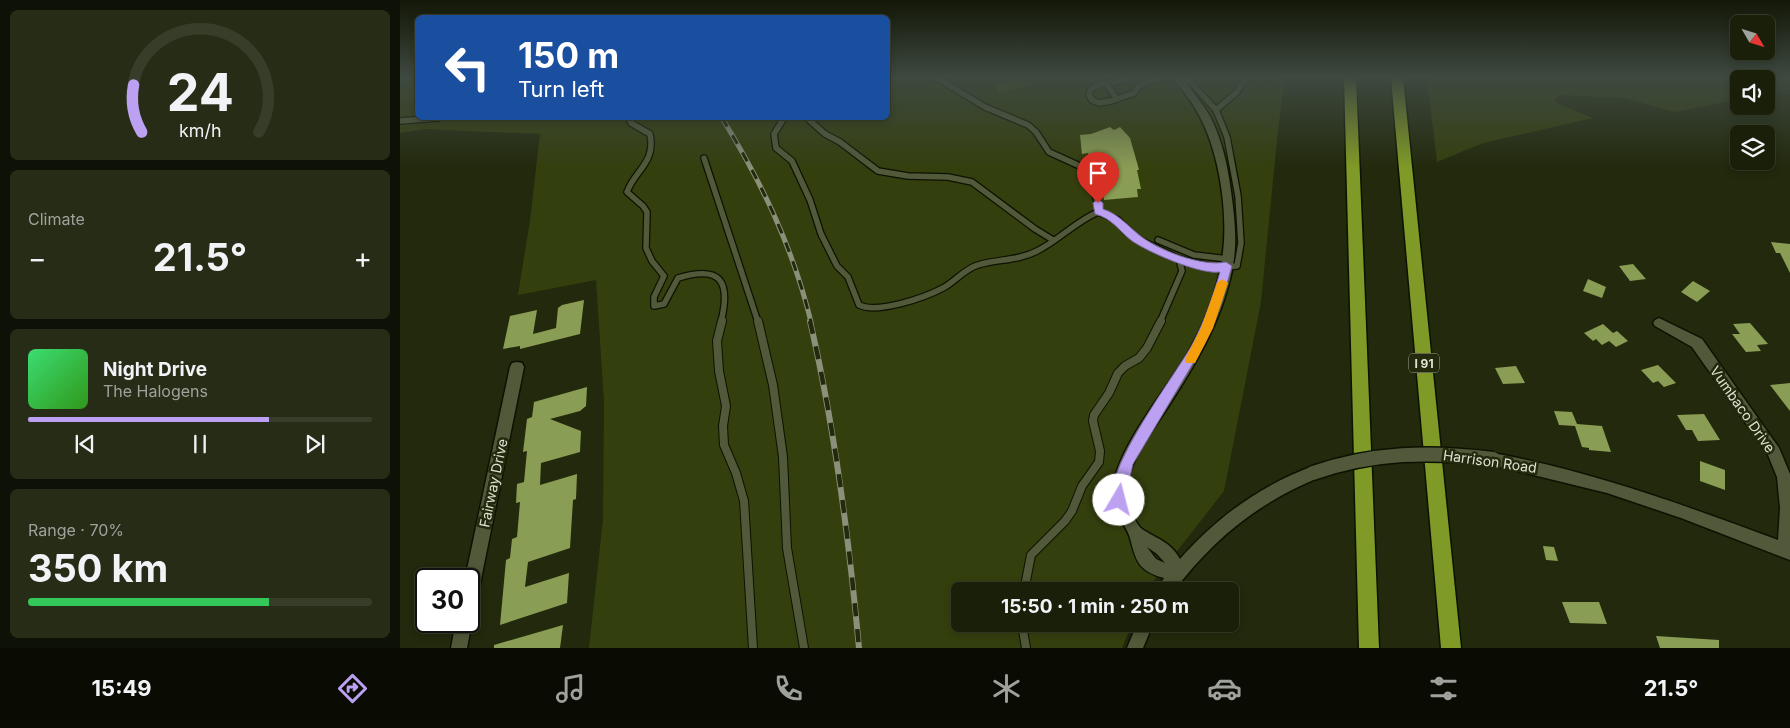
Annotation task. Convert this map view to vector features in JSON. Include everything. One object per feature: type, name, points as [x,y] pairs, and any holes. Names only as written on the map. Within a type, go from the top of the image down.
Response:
[{"type":"highway","points":[[1351,108],[1368,648]]},
{"type":"highway","name":"I 91","points":[[1399,108],[1451,648]]},
{"type":"street","points":[[1178,572],[1162,572],[1150,563],[1140,551],[1137,536],[1119,500],[1119,490],[1127,462],[1198,345],[1216,304],[1227,263],[1230,215],[1222,162],[1205,117],[1199,108]]},
{"type":"street","name":"Vumbaco Drive","points":[[1659,323],[1697,343],[1774,452],[1784,477],[1788,551]]},
{"type":"street","name":"Fairway Drive","points":[[475,568],[517,367]]},
{"type":"street","name":"Harrison Road","points":[[1171,582],[1208,538],[1234,516],[1276,489],[1313,473],[1348,462],[1398,454],[1442,453],[1494,459],[1548,470],[1609,486],[1788,551]]},
{"type":"street","points":[[1134,648],[1141,632]]},
{"type":"street","points":[[458,648],[461,633]]},
{"type":"lane","points":[[988,108],[1028,125],[1036,132],[1049,152],[1082,167],[1094,187],[1099,208],[1098,212]]},
{"type":"lane","points":[[1158,240],[1194,255],[1237,266],[1242,243],[1238,196],[1226,137],[1216,110]]},
{"type":"lane","points":[[400,121],[415,120]]},
{"type":"lane","points":[[630,120],[650,134],[652,139],[644,168],[632,182],[627,192],[645,209],[647,252],[664,276],[678,278],[695,274],[713,274],[719,278],[725,291],[726,303],[717,341],[719,371],[726,406],[723,426],[724,445],[736,473],[745,507],[753,648]]},
{"type":"lane","points":[[783,120],[774,134],[776,148],[793,162],[837,266],[848,278],[862,307],[873,310],[887,308],[943,288],[977,265],[1022,257],[1037,251],[1087,216],[1098,212],[1118,220],[1136,238],[1178,259],[1216,268],[1227,263]]},
{"type":"lane","points":[[809,120],[878,171],[908,176],[948,177],[972,182],[1035,229],[1053,240]]},
{"type":"lane","points":[[704,158],[713,191],[732,238],[761,330],[773,385],[782,457],[787,548],[804,648]]},
{"type":"lane","points":[[1026,582],[1031,555],[1065,521],[1072,511],[1082,486],[1099,462],[1100,451],[1093,421],[1094,415],[1109,393],[1118,373],[1139,358],[1148,348],[1182,272],[1178,259]]},
{"type":"lane","points":[[664,276],[654,297],[654,306],[664,304],[678,278]]},
{"type":"lane","points":[[1023,632],[1026,648]]},
{"type":"shaded area","points":[[400,108],[415,108],[415,120],[890,120],[890,108],[1281,108],[1261,302],[1224,491],[1153,582],[951,582],[951,632],[1129,632],[1122,648],[589,648],[603,519],[604,401],[596,280],[518,295],[530,220],[540,134],[425,129],[400,133]]},
{"type":"shaded area","points":[[1431,108],[1569,108],[1593,118],[1483,143],[1437,162]]},
{"type":"shaded area","points":[[1661,108],[1693,108],[1674,112]]},
{"type":"building","points":[[1110,127],[1114,130],[1120,127],[1130,138],[1139,170],[1137,170],[1141,189],[1137,189],[1138,197],[1104,200],[1101,178],[1090,170],[1088,153],[1082,154],[1080,135],[1091,134]]},
{"type":"building","points":[[1771,242],[1790,244],[1790,273],[1780,253],[1776,253]]},
{"type":"building","points":[[1633,264],[1646,279],[1630,281],[1619,266]]},
{"type":"building","points":[[1588,279],[1606,287],[1602,298],[1583,291]]},
{"type":"building","points":[[1693,281],[1710,291],[1697,302],[1681,292]]},
{"type":"building","points":[[584,300],[580,334],[520,349],[520,346],[503,349],[510,316],[537,310],[533,334],[556,328],[558,308],[562,305]]},
{"type":"building","points":[[1750,323],[1768,344],[1757,345],[1761,351],[1746,352],[1732,334],[1740,334],[1733,324]]},
{"type":"building","points":[[1603,324],[1613,333],[1617,331],[1628,341],[1616,347],[1609,341],[1602,345],[1596,339],[1593,341],[1584,333]]},
{"type":"building","points":[[1658,365],[1676,383],[1664,387],[1658,381],[1653,383],[1641,370]]},
{"type":"building","points":[[1516,366],[1525,383],[1503,384],[1495,368]]},
{"type":"building","points":[[1790,383],[1790,411],[1770,385]]},
{"type":"building","points":[[587,387],[586,406],[580,411],[550,419],[581,431],[580,452],[541,463],[540,485],[577,474],[576,499],[573,500],[570,548],[528,562],[525,587],[569,573],[567,603],[500,625],[506,560],[510,558],[512,539],[517,537],[520,502],[516,503],[517,484],[524,482],[527,451],[523,452],[527,419],[532,417],[534,402]]},
{"type":"building","points":[[1554,411],[1572,412],[1577,424],[1602,426],[1611,452],[1589,450],[1589,448],[1582,447],[1575,426],[1559,425]]},
{"type":"building","points":[[1704,414],[1720,440],[1698,441],[1692,430],[1686,430],[1677,415]]},
{"type":"building","points":[[1700,461],[1725,470],[1725,490],[1700,481]]},
{"type":"building","points":[[1543,546],[1554,547],[1558,561],[1546,560]]},
{"type":"building","points":[[1562,602],[1599,602],[1607,624],[1570,623]]},
{"type":"building","points":[[563,625],[560,648],[494,648],[494,645]]},
{"type":"building","points":[[1656,636],[1719,640],[1719,648],[1660,648]]},
{"type":"railway","points":[[723,120],[737,142],[775,217],[795,268],[811,322]]},
{"type":"railway","points":[[810,321],[834,443],[851,566],[859,648]]},
{"type":"slow traffic","points":[[1191,359],[1207,328],[1222,283]]},
{"type":"route","points":[[1098,203],[1098,212],[1111,215],[1136,238],[1164,253],[1181,260],[1216,268],[1226,266],[1216,304],[1207,328],[1189,363],[1133,449],[1127,462],[1119,490],[1119,500]]}]
